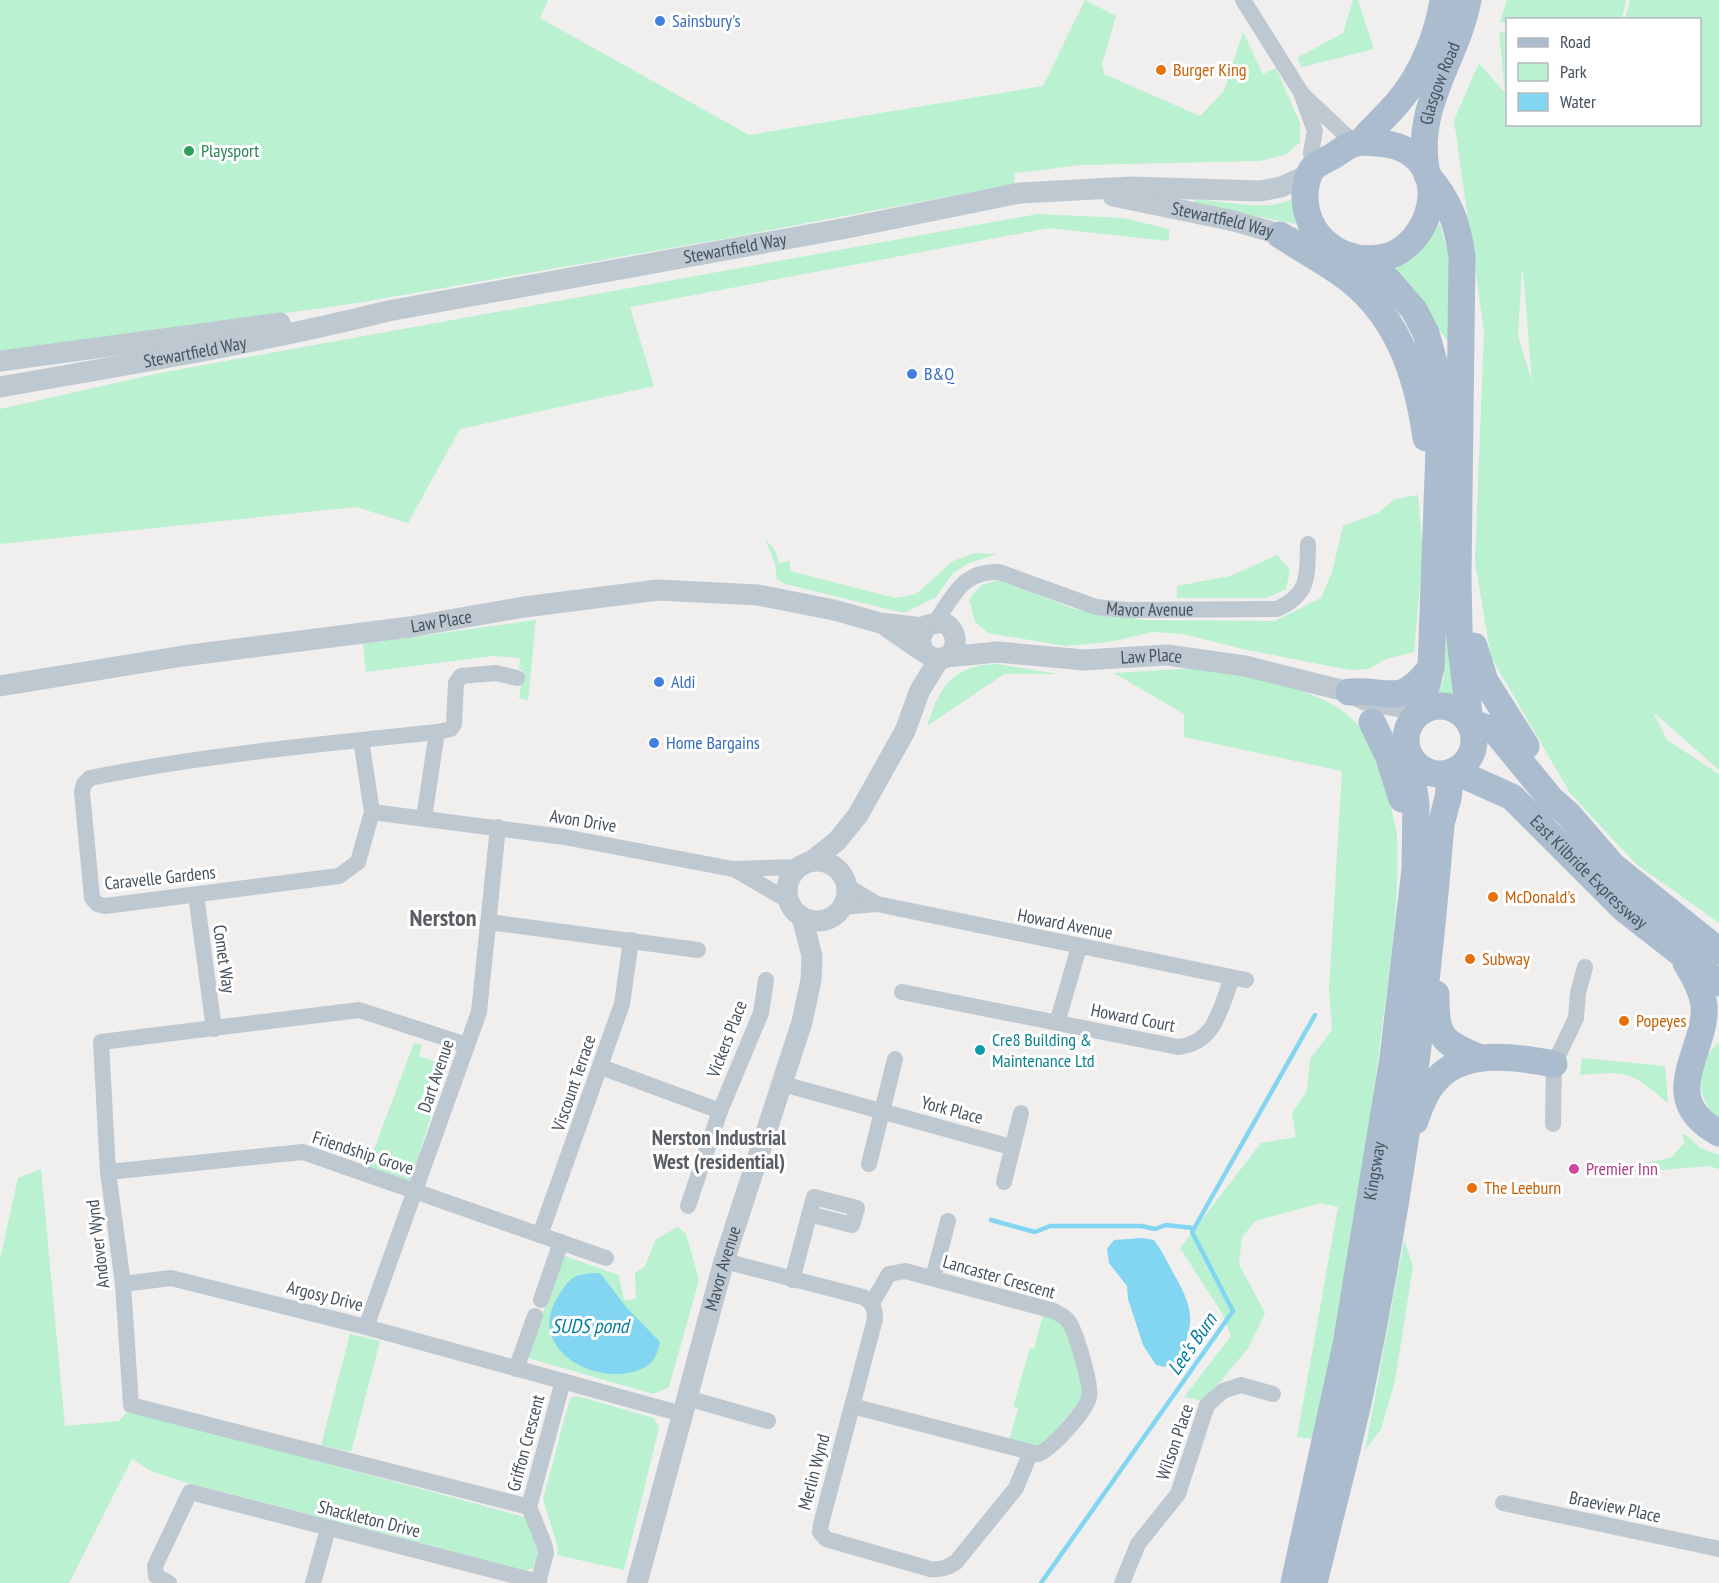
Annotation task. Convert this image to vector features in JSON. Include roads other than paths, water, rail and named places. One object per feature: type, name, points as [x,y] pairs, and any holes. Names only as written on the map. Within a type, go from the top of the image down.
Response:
[{"type":"main road","name":"Glasgow Road","points":[[1426,172],[1422,141],[1445,39],[1443,0]]},
{"type":"main road","name":"Glasgow Road","points":[[1357,142],[1406,92],[1445,39],[1468,0]]},
{"type":"main road","points":[[1420,711],[1431,668],[1438,482],[1450,373],[1460,244],[1455,221],[1444,195],[1406,150],[1388,144],[1357,142],[1311,171],[1305,190],[1307,214],[1317,236],[1327,245],[1360,259],[1388,280],[1414,310],[1450,373],[1460,603],[1459,631],[1474,738],[1472,751],[1467,761],[1453,771],[1439,775],[1417,766],[1408,755],[1405,734],[1410,721],[1420,711],[1443,705],[1458,711],[1470,722]]},
{"type":"main road","points":[[1360,259],[1392,255],[1416,238],[1430,208],[1426,172]]},
{"type":"main road","points":[[1280,235],[1358,287],[1393,327],[1412,367],[1424,417],[1430,461],[1438,482]]},
{"type":"main road","points":[[1460,603],[1471,625],[1476,657],[1485,681],[1568,814]]},
{"type":"main road","points":[[1349,692],[1402,694],[1417,685],[1431,668]]},
{"type":"main road","points":[[1372,722],[1388,755],[1415,830]]},
{"type":"main road","name":"East Kilbride Expressway","points":[[1470,722],[1495,731],[1551,799],[1568,814],[1613,866],[1719,951]]},
{"type":"main road","name":"Kingsway","points":[[1294,1583],[1332,1416],[1374,1188],[1415,869],[1416,804],[1408,755]]},
{"type":"main road","name":"East Kilbride Expressway","points":[[1453,771],[1512,797],[1617,903],[1719,983]]},
{"type":"main road","name":"Kingsway","points":[[1314,1583],[1358,1402],[1400,1164],[1441,824],[1453,771]]},
{"type":"main road","points":[[1435,888],[1436,1024],[1454,1046],[1480,1058]]},
{"type":"main road","points":[[1683,956],[1696,980],[1704,1004],[1687,1078],[1689,1098],[1704,1123],[1719,1133]]},
{"type":"main road","points":[[1695,1048],[1719,1032]]},
{"type":"main road","points":[[1400,1164],[1422,1101],[1437,1078],[1455,1067],[1480,1058],[1520,1058],[1554,1064]]},
{"type":"street","points":[[1243,0],[1302,94],[1315,131],[1311,152],[1311,171]]},
{"type":"street","points":[[1302,94],[1357,142]]},
{"type":"street","name":"Stewartfield Way","points":[[0,387],[201,351],[387,311],[847,228],[1020,193],[1131,187],[1260,191],[1281,187],[1311,171]]},
{"type":"street","name":"Stewartfield Way","points":[[1084,189],[1223,218],[1280,235],[1327,245]]},
{"type":"street","name":"Stewartfield Way","points":[[0,361],[167,336],[387,311]]},
{"type":"street","name":"Mavor Avenue","points":[[845,880],[853,837],[875,812],[889,787],[905,731],[937,641],[957,592],[968,577],[983,572],[999,572],[1096,608],[1167,611],[1277,609],[1294,602],[1303,590],[1307,577],[1308,544]]},
{"type":"street","name":"Law Place","points":[[0,686],[183,656],[410,627],[524,607],[658,590],[759,595],[834,610],[937,641],[998,652],[1084,660],[1167,655],[1245,666],[1349,692],[1365,700],[1420,711]]},
{"type":"street","points":[[362,740],[451,729],[454,724],[456,683],[461,676],[496,673],[517,678]]},
{"type":"street","name":"Law Place","points":[[1303,681],[1349,705],[1372,722],[1408,755]]},
{"type":"street","name":"Mavor Avenue","points":[[806,864],[837,841],[858,815],[905,731]]},
{"type":"street","points":[[424,818],[437,732]]},
{"type":"street","name":"Caravelle Gardens","points":[[362,740],[372,812],[358,862],[339,876],[105,906],[97,904],[92,898],[82,792],[86,781],[102,775],[362,740]]},
{"type":"street","name":"Avon Drive","points":[[372,812],[498,827],[733,869],[806,864]]},
{"type":"street","name":"Dart Avenue","points":[[366,1327],[417,1191],[479,1012],[498,827]]},
{"type":"street","points":[[806,864],[830,864],[845,880],[834,913],[810,920],[796,909],[788,882],[806,864]]},
{"type":"street","name":"Avon Drive","points":[[733,869],[796,909]]},
{"type":"street","name":"Howard Avenue","points":[[845,880],[877,904]]},
{"type":"street","name":"Comet Way","points":[[196,895],[214,1029]]},
{"type":"street","name":"Howard Avenue","points":[[834,913],[877,904],[1239,979]]},
{"type":"street","name":"Mavor Avenue","points":[[637,1583],[724,1261],[802,1022],[811,980],[812,956],[796,909]]},
{"type":"street","name":"Mavor Avenue","points":[[812,956],[834,913]]},
{"type":"street","points":[[489,922],[698,950]]},
{"type":"street","name":"Viscount Terrace","points":[[540,1235],[602,1067],[622,1004],[631,940]]},
{"type":"street","points":[[1057,1023],[1078,947]]},
{"type":"street","points":[[1553,1124],[1554,1064],[1576,1018],[1578,993],[1585,967]]},
{"type":"street","name":"Howard Court","points":[[902,992],[1179,1047],[1195,1045],[1208,1033],[1239,979]]},
{"type":"street","name":"Vickers Place","points":[[688,1206],[720,1111],[761,1013],[766,980]]},
{"type":"street","name":"Andover Wynd","points":[[467,1045],[359,1010],[101,1042],[108,1172],[123,1284],[131,1405],[529,1507]]},
{"type":"street","points":[[869,1164],[895,1059]]},
{"type":"street","points":[[602,1067],[720,1111]]},
{"type":"street","name":"York Place","points":[[783,1084],[1011,1147]]},
{"type":"street","points":[[1004,1182],[1021,1113]]},
{"type":"street","name":"Friendship Grove","points":[[108,1172],[303,1152],[606,1258]]},
{"type":"street","points":[[792,1280],[809,1214]]},
{"type":"street","points":[[933,1278],[948,1221]]},
{"type":"street","points":[[516,1369],[561,1242]]},
{"type":"street","points":[[724,1261],[863,1297],[872,1303]]},
{"type":"street","name":"Lancaster Crescent","points":[[872,1303],[889,1274],[905,1271],[1054,1311],[1068,1321],[1089,1384],[1090,1396],[1086,1405],[1046,1452],[1030,1454]]},
{"type":"street","name":"Argosy Drive","points":[[123,1284],[171,1278],[366,1327],[563,1381],[768,1421]]},
{"type":"street","name":"Merlin Wynd","points":[[872,1303],[875,1319],[820,1532],[826,1539],[839,1544],[919,1566],[941,1570],[949,1567]]},
{"type":"street","name":"Griffon Crescent","points":[[538,1582],[546,1553],[529,1507],[563,1381]]},
{"type":"street","name":"Wilson Place","points":[[1122,1583],[1138,1544],[1178,1494],[1207,1405],[1223,1391],[1242,1385],[1273,1394]]},
{"type":"street","points":[[852,1406],[1030,1454],[1016,1488],[956,1562],[949,1567],[955,1583]]},
{"type":"street","name":"Shackleton Drive","points":[[169,1583],[156,1576],[155,1566],[190,1492],[538,1582]]},
{"type":"street","name":"Braeview Place","points":[[1503,1503],[1719,1550]]},
{"type":"street","points":[[313,1583],[328,1529]]},
{"type":"water","points":[[1142,1238],[1154,1240],[1157,1244],[1182,1289],[1189,1310],[1189,1329],[1182,1351],[1176,1364],[1166,1367],[1156,1365],[1143,1345],[1128,1299],[1127,1286],[1109,1263],[1107,1249],[1114,1240]]},
{"type":"water","name":"SUDS pond","points":[[600,1273],[627,1308],[660,1342],[650,1364],[630,1373],[611,1374],[591,1370],[573,1362],[559,1349],[551,1334],[550,1315],[559,1295],[568,1283],[580,1275]]},
{"type":"waterway","name":"Lee's Burn","points":[[1041,1583],[1233,1311],[1192,1232],[1315,1015]]},
{"type":"waterway","points":[[991,1220],[1035,1232],[1050,1226],[1141,1226],[1155,1229],[1166,1225],[1193,1228]]},
{"type":"place","name":"Sainsbury's","points":[[660,21]]},
{"type":"place","name":"Burger King","points":[[1161,70]]},
{"type":"place","name":"Playsport","points":[[189,151]]},
{"type":"place","name":"B&Q","points":[[912,374]]},
{"type":"place","name":"Aldi","points":[[659,682]]},
{"type":"place","name":"Home Bargains","points":[[654,743]]},
{"type":"place","name":"McDonald's","points":[[1493,897]]},
{"type":"place","name":"Subway","points":[[1470,959]]},
{"type":"place","name":"Popeyes","points":[[1624,1021]]},
{"type":"place","name":"Cre8 Building & Maintenance Ltd","points":[[980,1050]]},
{"type":"place","name":"Premier Inn","points":[[1574,1169]]},
{"type":"place","name":"The Leeburn","points":[[1472,1188]]},
{"type":"district","name":"Nerston","points":[[443,918]]},
{"type":"district","name":"Nerston Industrial West (residential)","points":[[719,1150]]}]
